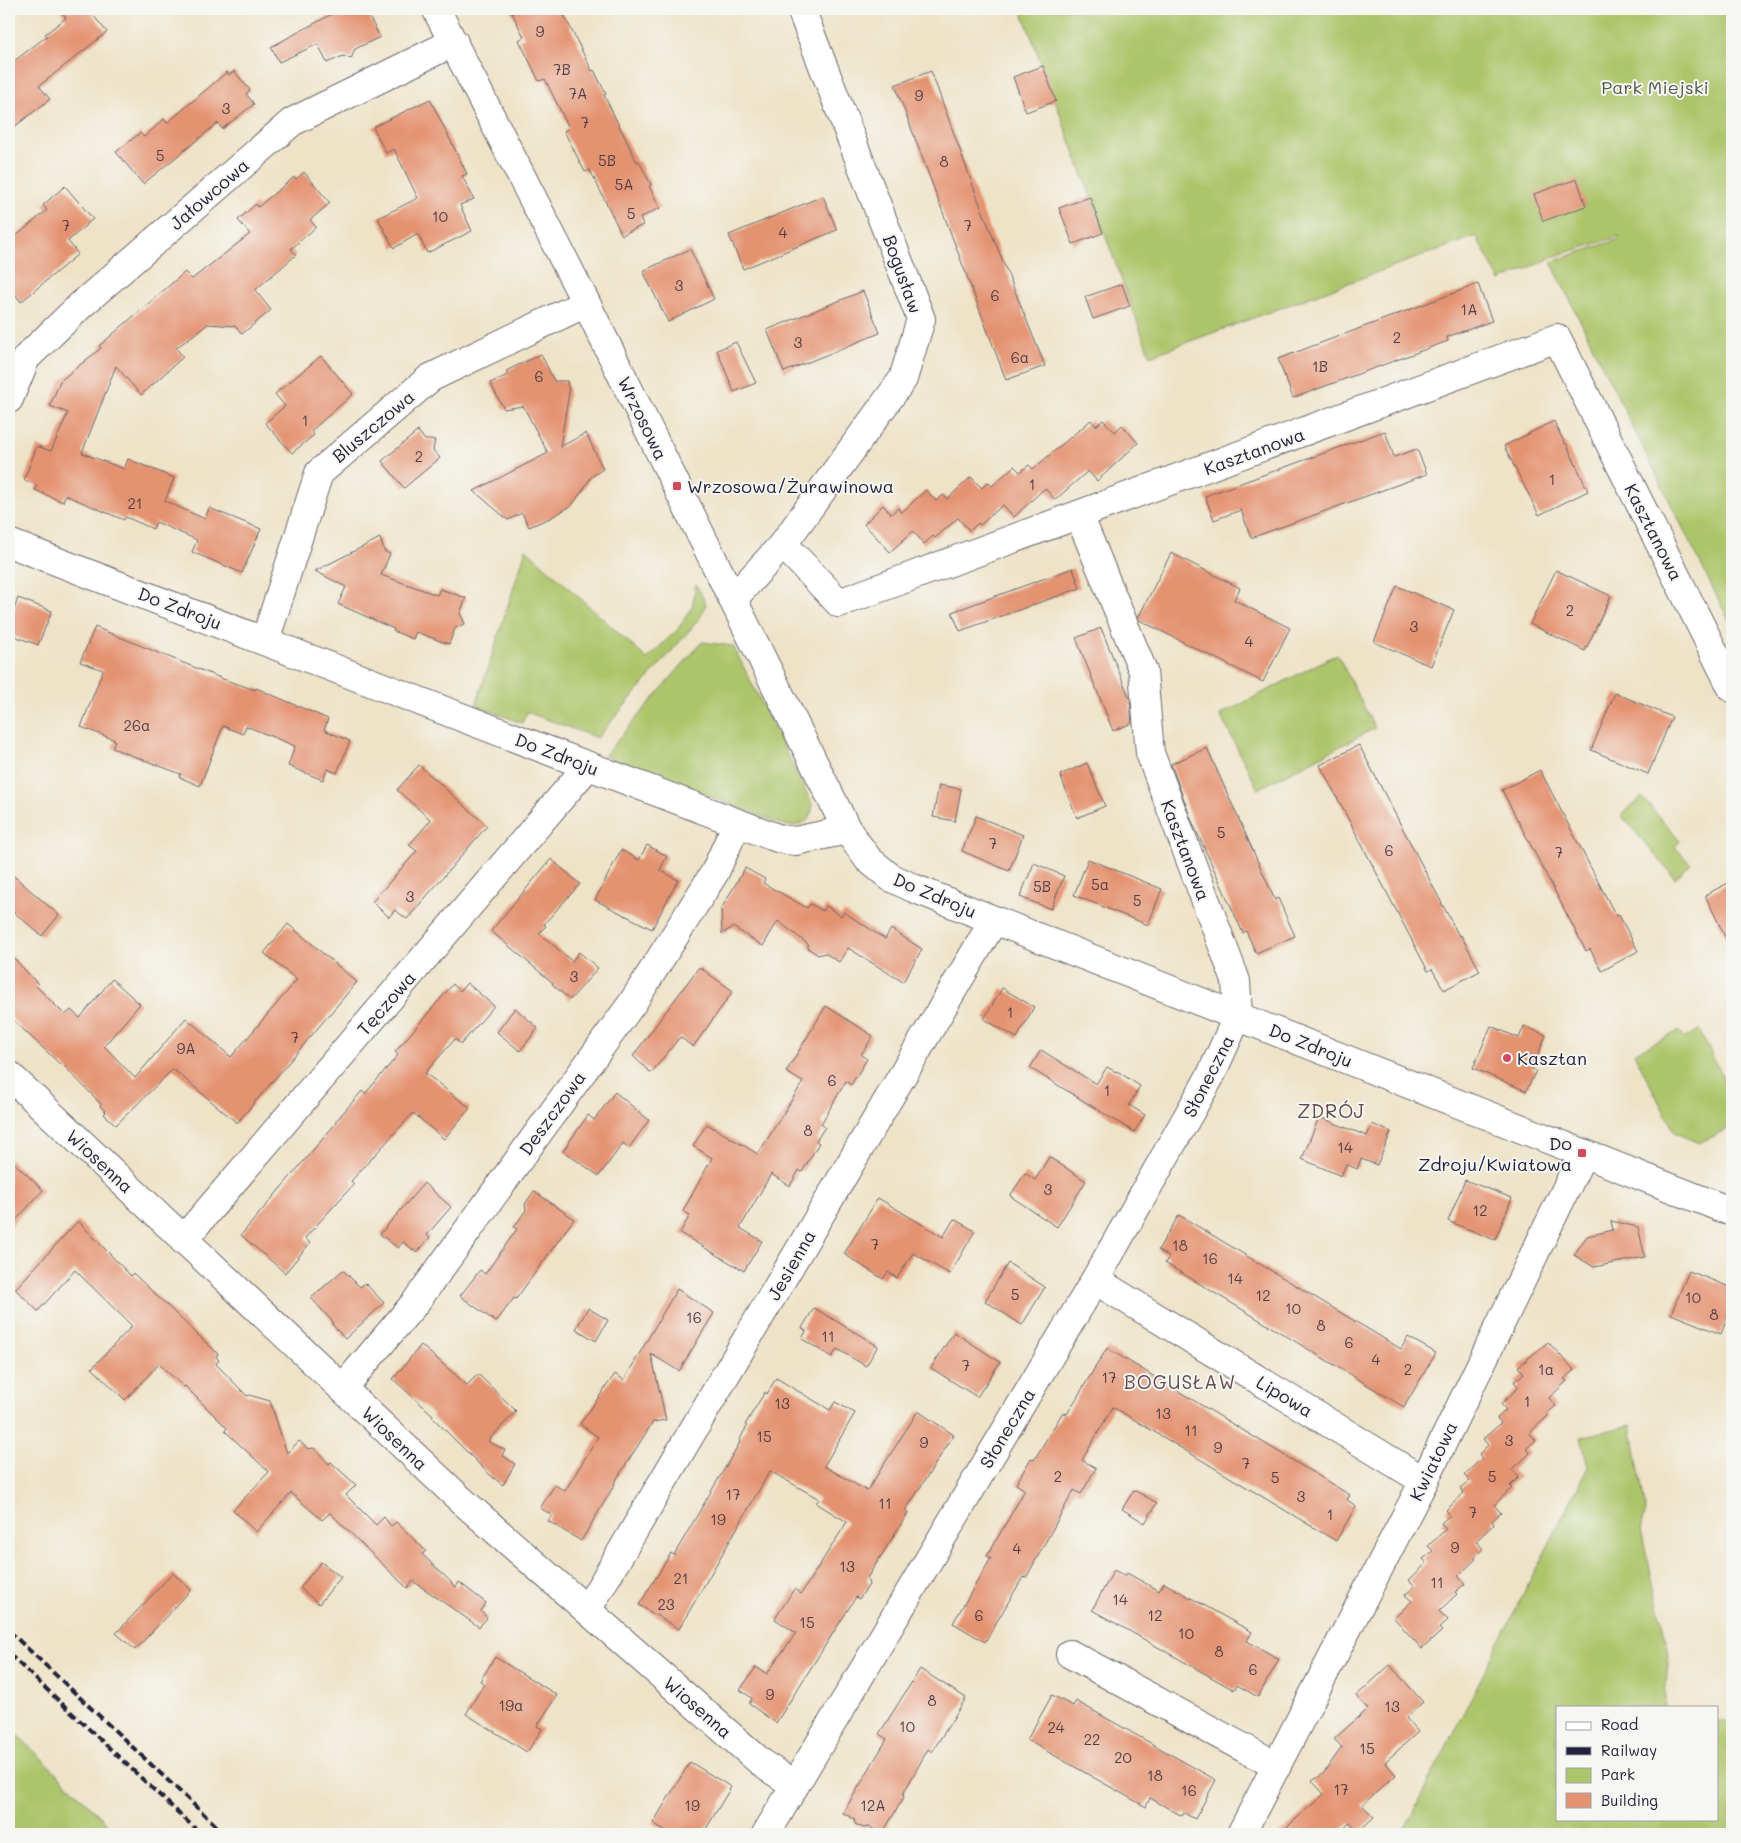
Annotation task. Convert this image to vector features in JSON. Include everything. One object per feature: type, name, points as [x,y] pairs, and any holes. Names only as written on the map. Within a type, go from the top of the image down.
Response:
[{"type":"street","name":"Wrzosowa","points":[[436,9],[586,303],[847,830]]},
{"type":"street","name":"Bogusław","points":[[733,599],[783,544],[903,378],[921,319],[801,9]]},
{"type":"street","name":"Jałowcowa","points":[[9,399],[26,358],[81,305],[292,122],[454,42]]},
{"type":"street","name":"Bluszczowa","points":[[265,640],[319,473],[430,378],[586,303]]},
{"type":"street","name":"Kasztanowa","points":[[1238,1015],[1236,981],[1150,753],[1144,671],[1079,515],[1557,338],[1732,688]]},
{"type":"street","points":[[783,544],[839,604],[1079,515]]},
{"type":"street","name":"Do Zdroju","points":[[9,543],[780,839],[795,841],[847,830],[868,859],[890,877],[913,888],[1732,1212]]},
{"type":"street","name":"Tęczowa","points":[[183,1240],[588,766]]},
{"type":"street","name":"Deszczowa","points":[[343,1388],[415,1303],[633,1002],[715,872],[737,823]]},
{"type":"street","name":"Jesienna","points":[[587,1610],[994,920]]},
{"type":"street","name":"Słoneczna","points":[[766,1834],[1095,1280],[1211,1075],[1238,1015]]},
{"type":"street","name":"Wiosenna","points":[[9,1075],[460,1499],[764,1765],[795,1785]]},
{"type":"street","name":"Kwiatowa","points":[[1241,1834],[1424,1481],[1582,1154]]},
{"type":"street","name":"Lipowa","points":[[1095,1280],[1424,1481]]},
{"type":"street","points":[[1070,1654],[1276,1766]]},
{"type":"green space","name":"Park Miejski","points":[[1021,9],[1732,9],[1732,627],[1551,262],[1619,239],[1620,236],[1555,256],[1500,281],[1476,236],[1150,356]]},
{"type":"green space","points":[[526,549],[647,659],[678,629],[692,607],[696,584],[706,604],[700,618],[597,738],[527,712],[522,723],[476,705]]},
{"type":"green space","points":[[703,642],[733,646],[812,804],[811,815],[804,822],[795,826],[784,825],[604,756]]},
{"type":"green space","points":[[1337,654],[1375,728],[1258,789],[1220,715]]},
{"type":"green space","points":[[1642,797],[1680,841],[1675,847],[1691,864],[1675,878],[1621,815]]},
{"type":"green space","points":[[1699,1030],[1732,1095],[1732,1127],[1699,1143],[1675,1133],[1634,1053],[1679,1031],[1684,1038]]},
{"type":"green space","points":[[1631,1425],[1646,1511],[1641,1530],[1669,1653],[1664,1706],[1556,1706],[1556,1820],[1718,1820],[1718,1721],[1731,1721],[1732,1834],[1402,1834],[1588,1467],[1581,1437]]},
{"type":"green space","points":[[9,1726],[118,1834],[9,1834]]},
{"type":"building","points":[[59,9],[88,9],[107,32],[39,86],[50,99],[9,131],[9,65],[47,36],[45,34],[66,18]]},
{"type":"building","points":[[341,9],[365,9],[380,37],[355,49],[351,59],[343,56],[327,63],[318,44],[279,62],[271,47]]},
{"type":"building","points":[[510,9],[561,9],[592,71],[594,70],[606,94],[604,95],[637,162],[639,161],[651,185],[649,186],[660,208],[640,218],[643,225],[622,235],[590,170],[585,172],[564,131],[569,128],[545,79],[539,81],[519,40],[524,37]]},
{"type":"building","points":[[1043,66],[1056,101],[1026,112],[1013,77]]},
{"type":"building","points":[[234,71],[250,90],[246,94],[254,104],[222,129],[218,123],[143,184],[116,152],[140,133],[144,137],[164,119],[167,123],[227,72],[229,75]]},
{"type":"building","points":[[931,71],[979,202],[1045,366],[1006,380],[895,85]]},
{"type":"building","points":[[430,99],[467,174],[462,176],[474,199],[460,205],[472,231],[427,253],[418,234],[394,248],[378,218],[418,198],[394,149],[386,153],[373,127]]},
{"type":"building","points":[[304,172],[330,203],[310,220],[316,227],[291,249],[296,255],[255,290],[271,310],[242,334],[235,326],[208,324],[176,348],[183,357],[141,395],[116,366],[82,453],[124,469],[128,459],[174,478],[165,501],[205,519],[209,508],[261,529],[242,573],[192,552],[197,540],[156,522],[153,529],[126,517],[124,520],[65,495],[63,502],[35,490],[37,485],[24,480],[37,446],[51,451],[68,413],[50,406],[60,381],[101,348],[99,346],[185,272],[192,279],[250,234],[238,220],[256,204],[258,207],[294,177],[296,179]]},
{"type":"building","points":[[1577,179],[1586,206],[1543,221],[1534,194]]},
{"type":"building","points":[[65,186],[93,219],[68,241],[78,254],[21,302],[9,286],[9,242],[47,210],[43,205]]},
{"type":"building","points":[[823,196],[837,230],[743,269],[729,235]]},
{"type":"building","points":[[1090,197],[1103,233],[1073,244],[1059,208]]},
{"type":"building","points":[[690,249],[714,299],[668,322],[643,271]]},
{"type":"building","points":[[1122,284],[1130,306],[1093,319],[1085,297]]},
{"type":"building","points":[[1478,284],[1492,321],[1447,337],[1448,341],[1293,398],[1278,359]]},
{"type":"building","points":[[863,291],[880,333],[784,372],[767,330]]},
{"type":"building","points":[[736,342],[756,383],[734,392],[717,350]]},
{"type":"building","points":[[541,354],[554,381],[567,381],[569,392],[560,447],[586,433],[603,469],[591,477],[571,506],[529,527],[522,513],[508,520],[474,491],[548,453],[523,406],[504,409],[490,383],[508,375],[506,371]]},
{"type":"building","points":[[321,356],[353,394],[311,431],[314,435],[292,453],[265,423],[285,406],[275,394]]},
{"type":"building","points":[[1091,420],[1096,426],[1103,420],[1115,432],[1122,425],[1138,443],[1097,481],[1088,471],[1055,500],[1045,488],[1014,517],[1003,505],[970,531],[958,518],[935,538],[933,536],[924,544],[913,531],[890,552],[864,524],[883,505],[891,514],[898,508],[901,513],[926,490],[936,501],[943,495],[947,499],[971,477],[982,488],[988,482],[992,486],[1014,466],[1020,472],[1029,465],[1033,469]]},
{"type":"building","points":[[1554,421],[1588,491],[1539,515],[1504,446]]},
{"type":"building","points":[[418,431],[425,440],[435,440],[433,450],[440,458],[404,488],[382,461]]},
{"type":"building","points":[[1385,431],[1394,457],[1417,449],[1427,474],[1251,538],[1241,510],[1214,520],[1205,496]]},
{"type":"building","points":[[380,538],[384,551],[390,554],[381,575],[437,595],[440,589],[466,598],[460,613],[465,624],[455,628],[449,644],[416,632],[413,639],[338,604],[346,587],[315,571]]},
{"type":"building","points":[[1171,553],[1240,588],[1234,600],[1290,628],[1263,682],[1139,620],[1138,618]]},
{"type":"building","points":[[1073,568],[1080,588],[960,631],[952,612]]},
{"type":"building","points":[[1556,570],[1611,596],[1585,651],[1530,624]]},
{"type":"building","points":[[1397,586],[1454,610],[1431,666],[1374,642]]},
{"type":"building","points":[[18,598],[52,611],[38,645],[9,634],[9,624]]},
{"type":"building","points":[[95,627],[223,679],[255,690],[256,688],[328,719],[324,730],[350,741],[337,773],[327,769],[323,780],[288,766],[295,746],[246,726],[243,734],[223,726],[200,786],[179,777],[181,774],[112,748],[115,740],[81,727],[103,670],[80,662]]},
{"type":"building","points":[[1101,628],[1130,699],[1132,723],[1113,731],[1076,638]]},
{"type":"building","points":[[1615,693],[1672,717],[1648,774],[1591,750]]},
{"type":"building","points":[[1359,745],[1459,936],[1461,935],[1480,971],[1444,990],[1432,969],[1428,971],[1320,765]]},
{"type":"building","points":[[1207,748],[1275,900],[1278,898],[1295,936],[1256,953],[1246,931],[1243,933],[1191,819],[1171,764]]},
{"type":"building","points":[[1087,763],[1105,806],[1077,818],[1060,775]]},
{"type":"building","points":[[419,765],[487,826],[407,919],[395,910],[389,917],[372,902],[417,851],[409,845],[431,820],[397,790]]},
{"type":"building","points":[[1540,770],[1616,916],[1619,915],[1638,951],[1602,971],[1590,949],[1586,951],[1502,790]]},
{"type":"building","points":[[939,785],[961,789],[955,821],[933,817]]},
{"type":"building","points":[[976,816],[1023,835],[1009,871],[962,851]]},
{"type":"building","points":[[647,845],[667,856],[660,870],[678,880],[652,929],[595,900],[621,850],[639,860]]},
{"type":"building","points":[[551,859],[580,884],[544,924],[546,926],[539,933],[572,961],[579,952],[598,968],[570,1000],[553,983],[491,931]]},
{"type":"building","points":[[1088,859],[1162,889],[1148,925],[1074,895]]},
{"type":"building","points":[[1034,863],[1064,876],[1051,909],[1020,897]]},
{"type":"building","points":[[745,868],[765,879],[763,883],[807,908],[810,904],[823,911],[826,906],[841,916],[844,912],[885,939],[891,929],[922,949],[903,982],[848,948],[839,962],[825,953],[818,955],[808,948],[808,944],[778,921],[763,946],[733,927],[722,934],[721,909]]},
{"type":"building","points":[[9,872],[59,915],[42,936],[9,908]]},
{"type":"building","points":[[1732,881],[1732,951],[1705,895]]},
{"type":"building","points":[[288,924],[357,982],[237,1123],[173,1069],[116,1125],[104,1114],[106,1112],[100,1106],[101,1104],[63,1065],[9,1016],[9,953],[38,984],[36,986],[65,1015],[71,1010],[80,1018],[112,979],[140,1004],[104,1046],[135,1078],[186,1018],[231,1057],[297,980],[264,953]]},
{"type":"building","points":[[699,967],[733,991],[693,1047],[680,1037],[651,1073],[633,1056]]},
{"type":"building","points":[[467,983],[494,1006],[461,1044],[455,1039],[425,1073],[470,1108],[444,1139],[413,1113],[351,1181],[354,1184],[305,1238],[310,1243],[285,1273],[241,1235],[362,1091],[365,1094],[398,1055],[395,1052],[453,984],[460,991]]},
{"type":"building","points":[[1002,988],[1034,1007],[1017,1038],[984,1019]]},
{"type":"building","points":[[826,1006],[873,1036],[861,1055],[867,1059],[851,1085],[846,1081],[821,1124],[825,1127],[816,1141],[819,1143],[802,1172],[799,1170],[790,1186],[771,1174],[740,1228],[762,1241],[744,1271],[680,1233],[690,1215],[683,1211],[712,1158],[693,1146],[707,1124],[758,1154],[803,1082],[786,1072]]},
{"type":"building","points":[[515,1008],[538,1028],[520,1051],[497,1032]]},
{"type":"building","name":"Kasztan","points":[[1491,1026],[1519,1038],[1524,1026],[1546,1035],[1532,1069],[1536,1071],[1526,1091],[1473,1068]]},
{"type":"building","points":[[1041,1050],[1096,1084],[1107,1067],[1117,1071],[1140,1086],[1129,1105],[1145,1115],[1134,1132],[1030,1068]]},
{"type":"building","points":[[615,1092],[649,1120],[629,1148],[623,1143],[599,1176],[563,1151],[588,1115],[594,1120]]},
{"type":"building","points":[[1319,1117],[1367,1136],[1372,1124],[1391,1132],[1377,1165],[1361,1159],[1357,1169],[1346,1164],[1341,1176],[1302,1159]]},
{"type":"building","points":[[1049,1157],[1086,1181],[1057,1227],[1010,1196],[1025,1173],[1035,1180]]},
{"type":"building","points":[[9,1158],[43,1190],[9,1228]]},
{"type":"building","points":[[1465,1180],[1512,1198],[1495,1240],[1448,1221]]},
{"type":"building","points":[[424,1183],[451,1207],[427,1235],[430,1237],[417,1253],[403,1242],[398,1248],[380,1234]]},
{"type":"building","points":[[534,1191],[574,1219],[516,1299],[514,1298],[496,1322],[460,1296],[480,1270],[485,1274],[517,1229],[514,1227],[526,1210],[525,1204]]},
{"type":"building","points":[[878,1198],[943,1237],[954,1219],[975,1231],[950,1274],[913,1253],[897,1278],[888,1272],[883,1279],[844,1254]]},
{"type":"building","points":[[1179,1215],[1401,1349],[1408,1337],[1436,1353],[1404,1407],[1165,1263],[1169,1257],[1158,1250]]},
{"type":"building","points":[[78,1221],[131,1276],[133,1273],[218,1354],[216,1357],[219,1360],[216,1364],[247,1396],[270,1401],[287,1453],[299,1441],[308,1449],[314,1448],[329,1464],[331,1462],[356,1485],[346,1495],[376,1525],[384,1517],[391,1526],[396,1522],[426,1551],[422,1554],[456,1587],[459,1582],[486,1603],[481,1611],[487,1618],[479,1627],[413,1581],[407,1588],[330,1513],[322,1520],[291,1493],[256,1532],[233,1510],[269,1472],[225,1431],[227,1428],[185,1386],[159,1364],[125,1400],[92,1368],[132,1326],[75,1270],[38,1311],[15,1289]]},
{"type":"building","points":[[1611,1221],[1638,1227],[1645,1257],[1594,1267],[1574,1255],[1587,1236],[1613,1230]]},
{"type":"building","points":[[1008,1263],[1045,1287],[1022,1325],[985,1301]]},
{"type":"building","points":[[343,1270],[360,1287],[365,1283],[384,1303],[345,1339],[332,1324],[333,1322],[311,1298]]},
{"type":"building","points":[[1689,1271],[1732,1288],[1732,1304],[1721,1334],[1671,1314]]},
{"type":"building","points":[[677,1289],[714,1313],[679,1371],[651,1354],[666,1420],[653,1422],[614,1483],[581,1541],[548,1521],[552,1515],[540,1508],[555,1485],[565,1491],[598,1437],[580,1424],[615,1374],[624,1380]]},
{"type":"building","points":[[588,1308],[608,1320],[596,1341],[576,1329]]},
{"type":"building","points":[[814,1308],[878,1346],[866,1366],[837,1349],[832,1357],[802,1339],[806,1331],[802,1328]]},
{"type":"building","points":[[954,1332],[1000,1362],[977,1397],[931,1368]]},
{"type":"building","points":[[1548,1342],[1574,1370],[1564,1379],[1567,1381],[1549,1398],[1556,1406],[1529,1433],[1536,1440],[1526,1449],[1530,1453],[1512,1470],[1519,1477],[1510,1486],[1512,1488],[1494,1505],[1501,1513],[1492,1521],[1494,1524],[1476,1541],[1483,1549],[1474,1557],[1476,1559],[1458,1576],[1465,1584],[1455,1592],[1457,1594],[1439,1611],[1448,1620],[1439,1628],[1442,1631],[1422,1649],[1394,1618],[1412,1601],[1405,1595],[1415,1586],[1409,1580],[1427,1563],[1423,1559],[1433,1551],[1428,1546],[1446,1529],[1441,1523],[1450,1515],[1446,1510],[1464,1493],[1460,1489],[1470,1481],[1464,1475],[1482,1458],[1479,1454],[1488,1445],[1483,1439],[1501,1423],[1497,1418],[1506,1410],[1501,1404],[1519,1387],[1514,1382],[1524,1373],[1518,1367]]},
{"type":"building","points":[[421,1345],[467,1385],[478,1374],[516,1411],[488,1441],[505,1450],[502,1455],[515,1464],[503,1485],[490,1475],[432,1417],[433,1415],[393,1379]]},
{"type":"building","points":[[1107,1348],[1350,1495],[1347,1500],[1356,1506],[1336,1541],[1113,1407],[1082,1460],[1096,1468],[1081,1494],[1074,1490],[1026,1578],[1023,1577],[985,1642],[953,1623],[991,1558],[987,1556],[1025,1490],[1016,1484],[1031,1458],[1034,1460],[1063,1412],[1067,1414]]},
{"type":"building","points":[[776,1378],[830,1410],[835,1402],[855,1413],[824,1466],[867,1491],[918,1411],[954,1435],[905,1511],[908,1513],[867,1578],[869,1585],[859,1599],[856,1597],[776,1723],[749,1704],[752,1698],[740,1690],[756,1667],[767,1674],[796,1633],[775,1619],[794,1589],[801,1594],[847,1522],[816,1503],[819,1499],[770,1471],[679,1629],[639,1605],[671,1553],[674,1555],[740,1442],[747,1426],[745,1425]]},
{"type":"building","points":[[1134,1490],[1157,1503],[1145,1523],[1122,1509]]},
{"type":"building","points":[[321,1562],[341,1577],[319,1604],[300,1588]]},
{"type":"building","points":[[1114,1570],[1125,1576],[1127,1573],[1159,1591],[1164,1583],[1252,1632],[1247,1641],[1279,1659],[1258,1697],[1237,1685],[1234,1690],[1092,1610]]},
{"type":"building","points":[[173,1573],[191,1590],[135,1650],[116,1633]]},
{"type":"building","points":[[495,1657],[557,1695],[537,1726],[542,1729],[527,1752],[466,1714],[484,1684],[480,1681]]},
{"type":"building","points":[[1390,1665],[1423,1702],[1406,1718],[1418,1732],[1385,1762],[1396,1775],[1362,1805],[1374,1817],[1358,1832],[1350,1823],[1337,1834],[1279,1834],[1324,1794],[1312,1781],[1323,1774],[1342,1747],[1334,1739],[1368,1709],[1356,1696]]},
{"type":"building","points":[[920,1669],[966,1698],[932,1752],[928,1749],[903,1794],[904,1797],[882,1834],[869,1827],[864,1828],[855,1824],[854,1819],[843,1813],[887,1739],[879,1734]]},
{"type":"building","points":[[1052,1695],[1073,1706],[1076,1701],[1216,1780],[1195,1819],[1184,1813],[1182,1816],[1150,1798],[1146,1807],[1027,1740]]},
{"type":"building","points":[[690,1762],[731,1787],[703,1834],[671,1834],[653,1823]]},
{"type":"railway","points":[[9,1631],[225,1834]]},
{"type":"railway","points":[[9,1654],[201,1834]]},
{"type":"place","name":"Wrzosowa/Żurawinowa","points":[[677,486]]},
{"type":"place","name":"Kasztan","points":[[1507,1058]]},
{"type":"place","name":"Do Zdroju/Kwiatowa","points":[[1582,1153]]},
{"type":"district","name":"ZDRÓJ","points":[[1331,1110]]},
{"type":"district","name":"BOGUSŁAW","points":[[1180,1381]]}]
